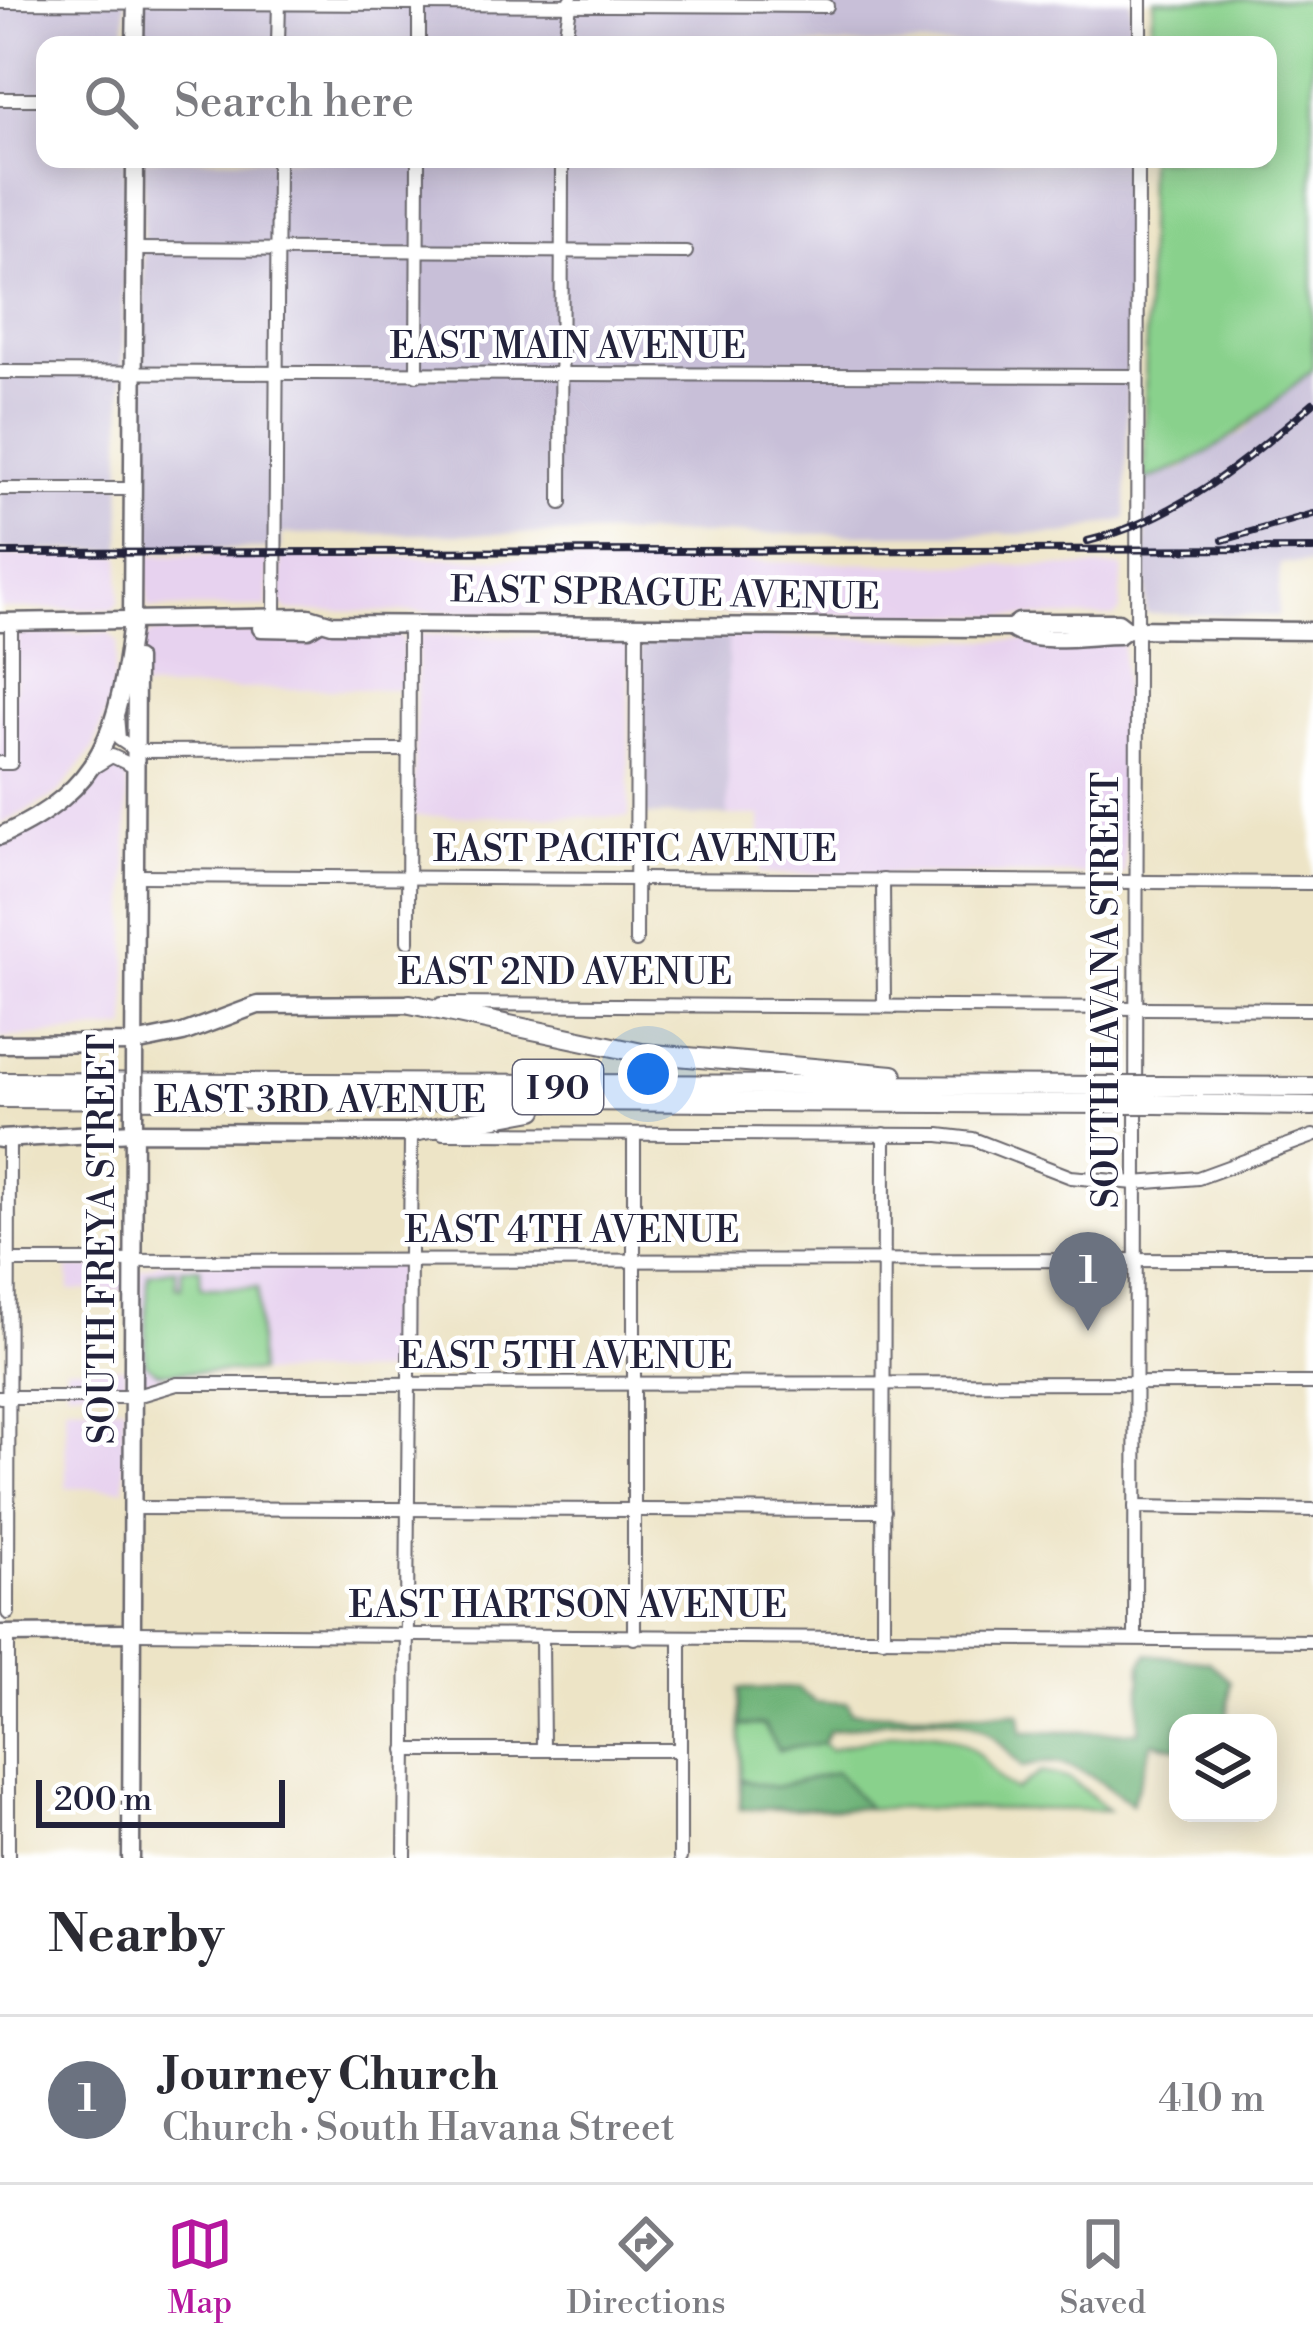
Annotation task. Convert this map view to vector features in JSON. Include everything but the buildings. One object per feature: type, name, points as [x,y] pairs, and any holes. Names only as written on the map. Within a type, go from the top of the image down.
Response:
[{"type":"highway","points":[[410,1004],[642,1053],[1071,1086]]},
{"type":"highway","name":"I 90","points":[[0,1082],[1071,1086],[1116,1095]]},
{"type":"highway","name":"I 90","points":[[0,1098],[579,1101],[1157,1095],[1313,1087]]},
{"type":"highway","name":"I 90","points":[[1157,1095],[1313,1106]]},
{"type":"highway","points":[[408,1132],[579,1101]]},
{"type":"main road","points":[[136,1],[136,36]]},
{"type":"main road","points":[[0,836],[48,813],[94,767],[117,714],[137,621],[135,168]]},
{"type":"main road","name":"EAST SPRAGUE AVENUE","points":[[6,622],[137,621],[153,616],[309,617],[318,623]]},
{"type":"main road","name":"EAST SPRAGUE AVENUE","points":[[137,621],[153,627],[308,629],[318,623],[410,623],[1011,628],[1032,635],[1119,635],[1131,629],[1313,631]]},
{"type":"main road","name":"SOUTH FREYA STREET","points":[[131,1858],[137,621]]},
{"type":"main road","name":"EAST 2ND AVENUE","points":[[0,1044],[134,1043],[183,1034],[258,1005],[410,1004]]},
{"type":"main road","name":"EAST 3RD AVENUE","points":[[5,1139],[134,1123],[408,1132]]},
{"type":"main road","points":[[88,1633],[120,1618],[132,1588]]},
{"type":"main road","name":"EAST HARTSON AVENUE","points":[[4,1634],[131,1633]]},
{"type":"street","points":[[1140,0],[1140,36]]},
{"type":"street","points":[[278,36],[279,1]]},
{"type":"street","points":[[419,1],[419,36]]},
{"type":"street","points":[[0,2],[827,6]]},
{"type":"street","points":[[565,36],[570,2]]},
{"type":"street","points":[[0,99],[36,99]]},
{"type":"street","points":[[275,617],[278,168]]},
{"type":"street","points":[[417,375],[418,168]]},
{"type":"street","points":[[561,503],[562,168]]},
{"type":"street","name":"SOUTH HAVANA STREET","points":[[1135,1639],[1131,629],[1138,168]]},
{"type":"street","points":[[135,249],[686,252]]},
{"type":"street","name":"EAST MAIN AVENUE","points":[[0,372],[1136,376]]},
{"type":"street","points":[[0,489],[134,489]]},
{"type":"street","points":[[5,763],[6,622]]},
{"type":"street","points":[[408,941],[410,623]]},
{"type":"street","points":[[636,941],[637,625]]},
{"type":"street","points":[[117,714],[119,739],[137,760]]},
{"type":"street","points":[[94,767],[112,756],[137,760],[409,750]]},
{"type":"street","name":"EAST PACIFIC AVENUE","points":[[136,876],[1135,881]]},
{"type":"street","points":[[883,880],[884,1006]]},
{"type":"street","points":[[1135,881],[1313,883]]},
{"type":"street","name":"EAST 2ND AVENUE","points":[[410,1004],[1135,1007]]},
{"type":"street","points":[[1135,1007],[1313,1009]]},
{"type":"street","points":[[405,1858],[408,1132]]},
{"type":"street","name":"EAST 3RD AVENUE","points":[[408,1132],[884,1134],[973,1139],[1071,1178],[1135,1183]]},
{"type":"street","points":[[634,1134],[634,1638]]},
{"type":"street","points":[[884,1134],[884,1639]]},
{"type":"street","points":[[1135,1183],[1198,1178],[1313,1136]]},
{"type":"street","points":[[5,1139],[8,1613]]},
{"type":"street","points":[[1135,1260],[1313,1259]]},
{"type":"street","name":"EAST 4TH AVENUE","points":[[8,1261],[1135,1260]]},
{"type":"street","name":"EAST 5TH AVENUE","points":[[4,1397],[133,1397],[162,1384],[1313,1383]]},
{"type":"street","points":[[133,1508],[884,1511]]},
{"type":"street","points":[[1135,1508],[1313,1510]]},
{"type":"street","name":"EAST HARTSON AVENUE","points":[[131,1633],[1313,1641]]},
{"type":"street","points":[[4,1634],[8,1858]]},
{"type":"street","points":[[542,1638],[543,1750]]},
{"type":"street","points":[[680,1638],[680,1858]]},
{"type":"street","points":[[405,1750],[679,1750]]},
{"type":"shaded area","points":[[0,0],[125,0],[125,36],[36,36],[36,168],[125,168],[121,551],[0,550]]},
{"type":"shaded area","points":[[144,0],[1131,0],[1131,36],[143,36]]},
{"type":"shaded area","points":[[143,168],[1130,168],[1126,519],[1065,534],[282,534],[281,549],[144,550]]},
{"type":"shaded area","points":[[1313,369],[1313,564],[1280,563],[1278,616],[1146,614],[1144,480],[1182,469],[1243,432]]},
{"type":"shaded area","points":[[0,555],[121,555],[119,602],[113,609],[0,609]]},
{"type":"shaded area","points":[[144,555],[269,555],[268,607],[148,608]]},
{"type":"shaded area","points":[[281,555],[1123,567],[1120,611],[1114,617],[288,611],[280,603]]},
{"type":"shaded area","points":[[108,632],[118,642],[111,699],[93,749],[58,794],[0,825],[0,633],[3,694],[14,694],[17,634]]},
{"type":"shaded area","points":[[153,632],[396,633],[403,640],[403,689],[142,689],[144,640]]},
{"type":"shaded area","points":[[418,634],[628,638],[629,817],[413,816]]},
{"type":"shaded area","points":[[647,635],[728,636],[728,816],[641,815],[640,640]]},
{"type":"shaded area","points":[[728,636],[1123,642],[1125,874],[760,874],[760,816],[728,816]]},
{"type":"shaded area","points":[[110,762],[122,765],[127,775],[127,1028],[0,1038],[0,843],[59,812]]},
{"type":"shaded area","points":[[161,1262],[400,1265],[400,1372],[166,1375],[145,1382],[139,1376],[140,1270]]},
{"type":"shaded area","points":[[68,1267],[122,1267],[126,1291],[69,1290]]},
{"type":"shaded area","points":[[66,1367],[125,1367],[126,1384],[121,1389],[66,1390]]},
{"type":"shaded area","points":[[65,1405],[124,1406],[124,1489],[66,1488]]},
{"type":"green space","points":[[1154,0],[1313,0],[1313,369],[1214,449],[1144,480],[1148,168],[1277,168],[1277,36],[1150,36]]},
{"type":"green space","points":[[182,1268],[200,1268],[201,1288],[258,1288],[258,1372],[158,1372],[145,1364],[148,1274],[176,1269],[176,1287],[181,1288]]},
{"type":"green space","points":[[1148,1654],[1209,1662],[1230,1681],[1228,1714],[1169,1714],[1169,1746],[1152,1742],[1132,1804],[1067,1765],[1038,1763],[1023,1768],[981,1728],[945,1718],[829,1731],[823,1743],[778,1750],[764,1725],[740,1725],[739,1689],[798,1688],[815,1702],[848,1703],[851,1713],[1020,1713],[1022,1732],[1139,1732],[1141,1665]]},
{"type":"green space","points":[[740,1725],[764,1725],[778,1750],[823,1743],[830,1750],[905,1733],[943,1735],[976,1752],[998,1778],[1016,1790],[1041,1772],[1071,1779],[1108,1810],[868,1808],[836,1772],[774,1788],[741,1780]]},
{"type":"green space","points":[[836,1772],[868,1808],[740,1809],[741,1780],[775,1787]]},
{"type":"railway","points":[[1088,541],[1181,503],[1235,467],[1313,403]]},
{"type":"railway","points":[[1223,540],[1313,514]]},
{"type":"railway","points":[[0,553],[1313,549]]},
{"type":"place","name":"Journey Church","points":[[1088,1331]]}]
